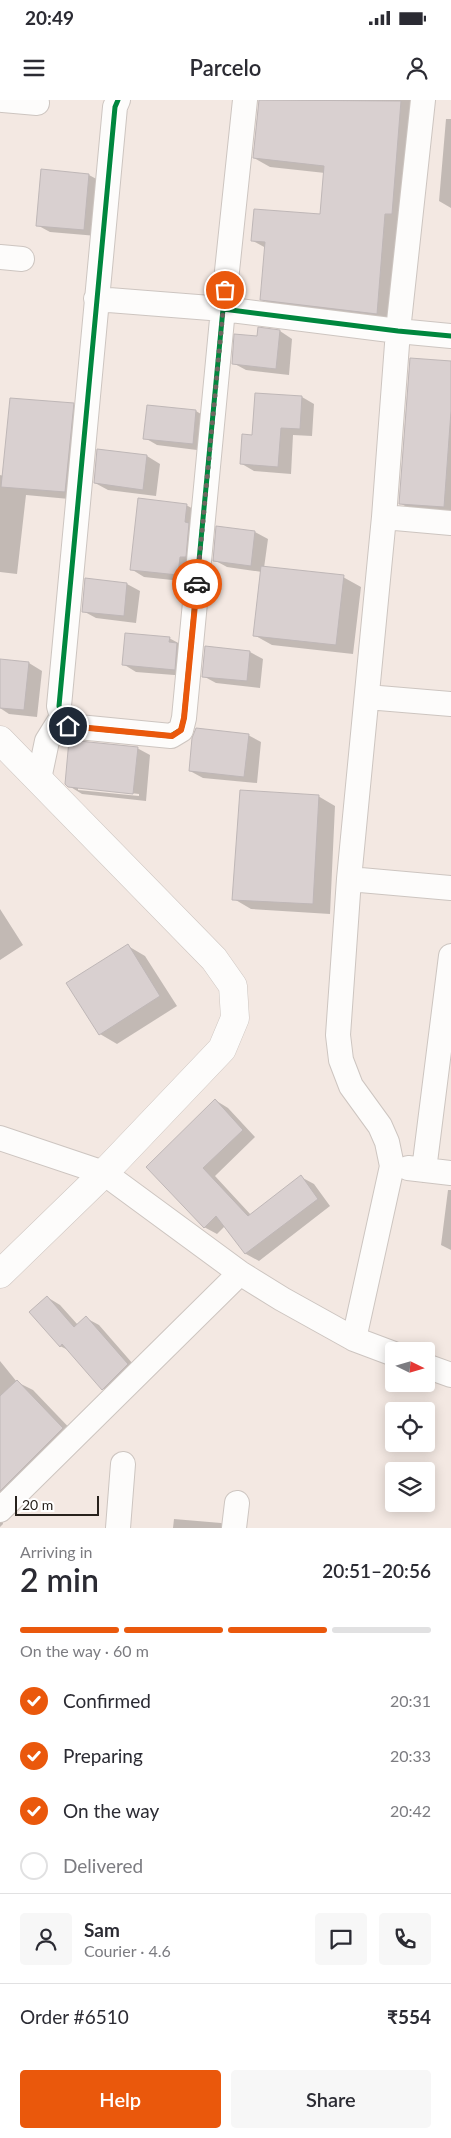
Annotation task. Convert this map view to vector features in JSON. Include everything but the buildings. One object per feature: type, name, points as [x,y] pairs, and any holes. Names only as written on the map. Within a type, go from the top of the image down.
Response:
[{"type":"street","points":[[3,100],[37,103]]},
{"type":"street","points":[[118,100],[115,107],[96,299],[59,706],[62,717],[68,726],[172,736],[181,730],[185,709],[223,308],[245,100]]},
{"type":"street","points":[[354,1339],[392,1166],[387,1142],[380,1126],[351,1086],[341,1060],[338,1036],[349,879],[384,517],[398,331],[423,100]]},
{"type":"street","points":[[96,299],[223,308],[451,336]]},
{"type":"street","points":[[384,517],[451,523]]},
{"type":"street","points":[[366,697],[451,704]]},
{"type":"street","points":[[39,779],[47,741],[62,717]]},
{"type":"street","points":[[0,740],[214,959],[233,986],[236,1018],[222,1049],[104,1174],[0,1274]]},
{"type":"street","points":[[349,879],[451,888]]},
{"type":"street","points":[[424,1170],[451,956]]},
{"type":"street","points":[[0,1138],[104,1174],[240,1273],[354,1339],[385,1351]]},
{"type":"street","points":[[392,1166],[451,1173]]},
{"type":"street","points":[[0,1510],[240,1273]]},
{"type":"street","points":[[435,1369],[451,1375]]},
{"type":"street","points":[[118,1528],[123,1464]]},
{"type":"street","points":[[234,1528],[237,1503]]},
{"type":"cycle path","points":[[118,100],[115,107],[59,706],[62,717],[68,726],[171,736],[181,730],[184,718],[223,309],[451,336]]},
{"type":"way so far","points":[[197,584],[225,290]]},
{"type":"route","points":[[68,726],[159,736],[172,736],[181,730],[184,718],[197,584]]}]
